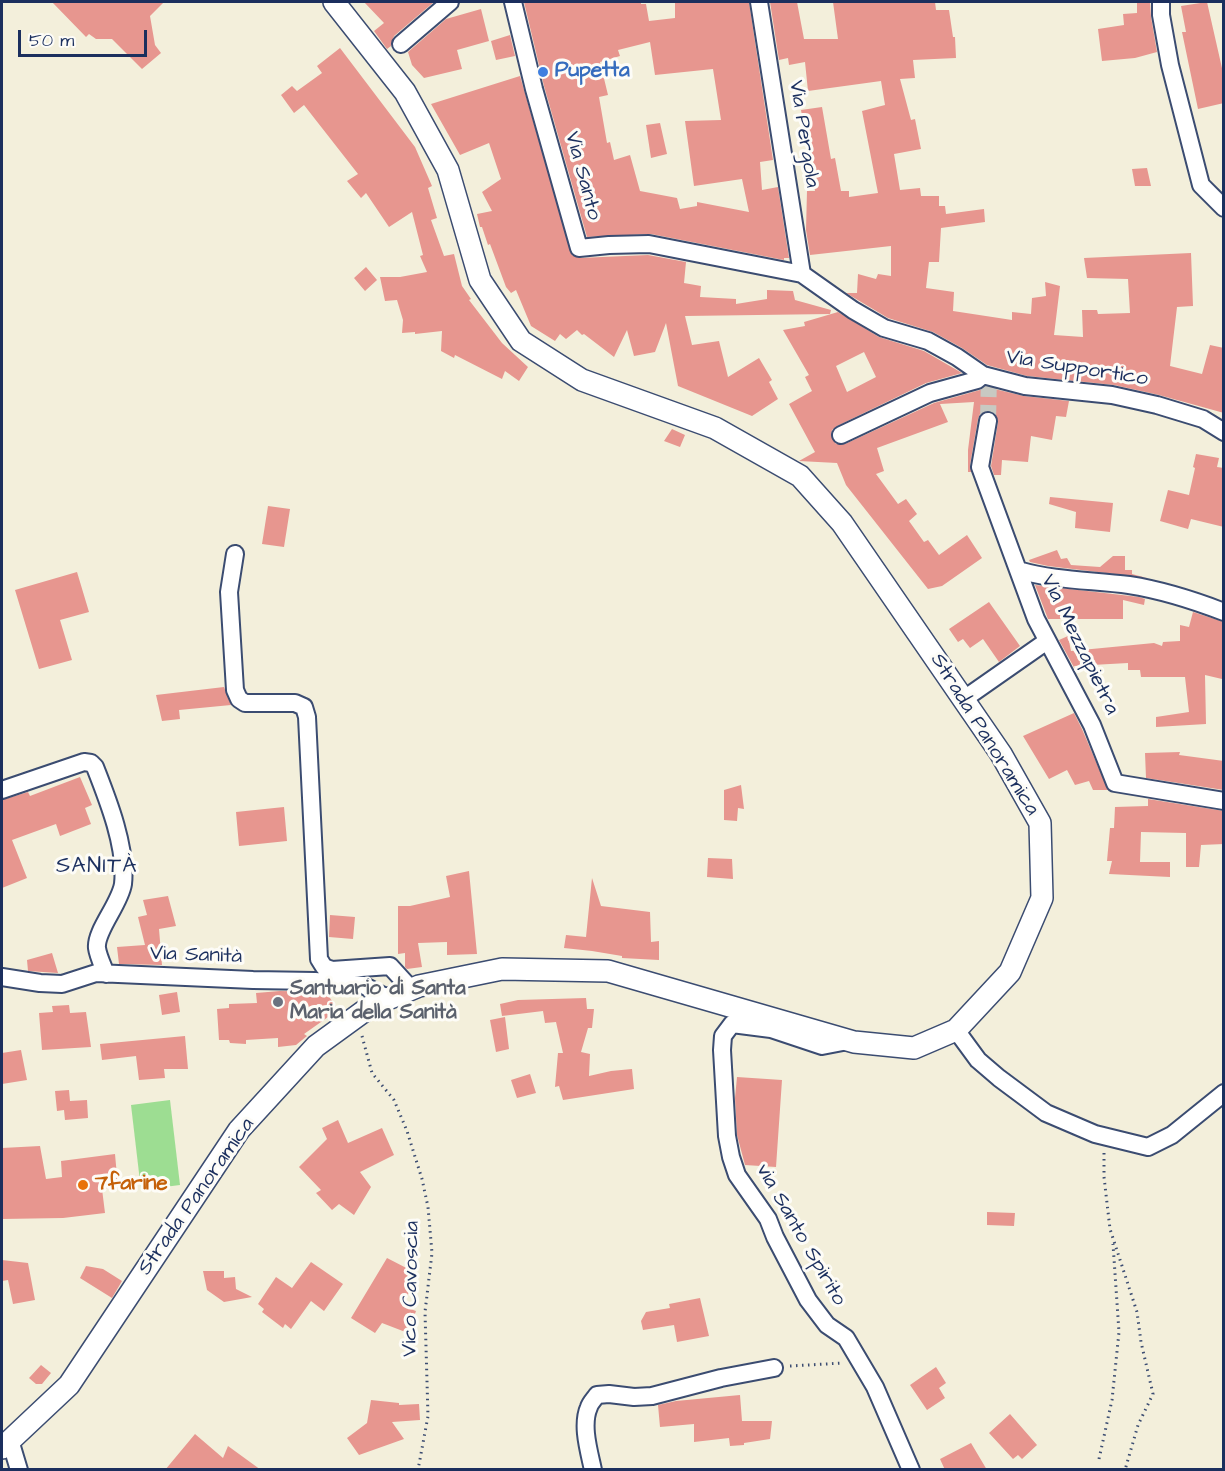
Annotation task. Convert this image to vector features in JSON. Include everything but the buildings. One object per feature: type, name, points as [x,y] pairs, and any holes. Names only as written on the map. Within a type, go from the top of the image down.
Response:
[{"type":"main road","name":"Strada Panoramica","points":[[6,1444],[69,1385],[240,1130],[315,1046],[371,1006],[411,988],[502,969],[608,970],[852,1041],[914,1048],[956,1030],[1010,972],[1042,898],[1040,823],[1001,754],[842,523],[800,477],[715,428],[582,380],[521,341],[480,280],[448,170],[405,92],[334,2]]},
{"type":"street","points":[[401,44],[450,2]]},
{"type":"street","name":"Via Santo","points":[[513,2],[534,89],[579,248],[649,244],[802,274]]},
{"type":"street","name":"Via Pergola","points":[[759,2],[802,274]]},
{"type":"street","points":[[1161,2],[1161,15],[1170,65],[1201,185],[1224,208]]},
{"type":"street","name":"Via Supportico","points":[[802,274],[853,310],[884,328],[928,341],[983,375],[1025,386],[1112,395],[1157,405],[1203,419],[1224,432]]},
{"type":"street","points":[[841,435],[930,393],[977,380],[983,375]]},
{"type":"street","name":"Via Mezzapietra","points":[[988,421],[980,467],[1036,619],[1092,725],[1115,783],[1224,801]]},
{"type":"street","points":[[235,554],[229,592],[235,690],[239,699],[245,703],[295,703],[304,707],[307,717],[319,958],[324,967],[332,970],[390,966],[411,988]]},
{"type":"street","points":[[1018,570],[1072,581],[1132,585],[1167,593],[1224,612]]},
{"type":"street","points":[[964,699],[1047,641]]},
{"type":"street","points":[[2,790],[84,762],[91,763],[95,767],[123,858],[123,885],[97,946],[106,974]]},
{"type":"street","name":"Via Sanità","points":[[2,977],[62,984],[96,973],[315,981],[363,985],[388,999]]},
{"type":"street","name":"via Santo Spirito","points":[[852,1041],[822,1046],[771,1029],[732,1024],[723,1036],[731,1158],[737,1175],[768,1219],[808,1300],[827,1325],[846,1338],[874,1387],[911,1470]]},
{"type":"street","points":[[956,1030],[978,1060],[1046,1113],[1104,1136],[1148,1147],[1172,1135],[1224,1093]]},
{"type":"street","points":[[593,1470],[587,1436],[587,1421],[588,1407],[597,1395],[652,1396],[721,1378],[774,1368]]},
{"type":"street","points":[[6,1444],[18,1470]]},
{"type":"path","name":"Vico Cavoscia","points":[[355,1017],[372,1073],[394,1100],[407,1131],[429,1207],[432,1252],[425,1312],[428,1416],[418,1470]]},
{"type":"path","points":[[1104,1136],[1104,1178],[1110,1229],[1137,1312],[1141,1342],[1154,1394],[1138,1425],[1125,1470]]},
{"type":"path","points":[[1099,1459],[1112,1400],[1119,1332],[1113,1239]]},
{"type":"path","points":[[774,1368],[839,1364],[856,1359]]},
{"type":"green space","points":[[170,1100],[180,1185],[141,1190],[131,1105]]},
{"type":"tunnel","points":[[988,421],[989,377]]},
{"type":"place","name":"Pupetta","points":[[543,72]]},
{"type":"place","name":"Santuario di Santa Maria della Sanità","points":[[278,1002]]},
{"type":"place","name":"7farine","points":[[83,1185]]},
{"type":"district","name":"SANITÀ","points":[[97,867]]}]
